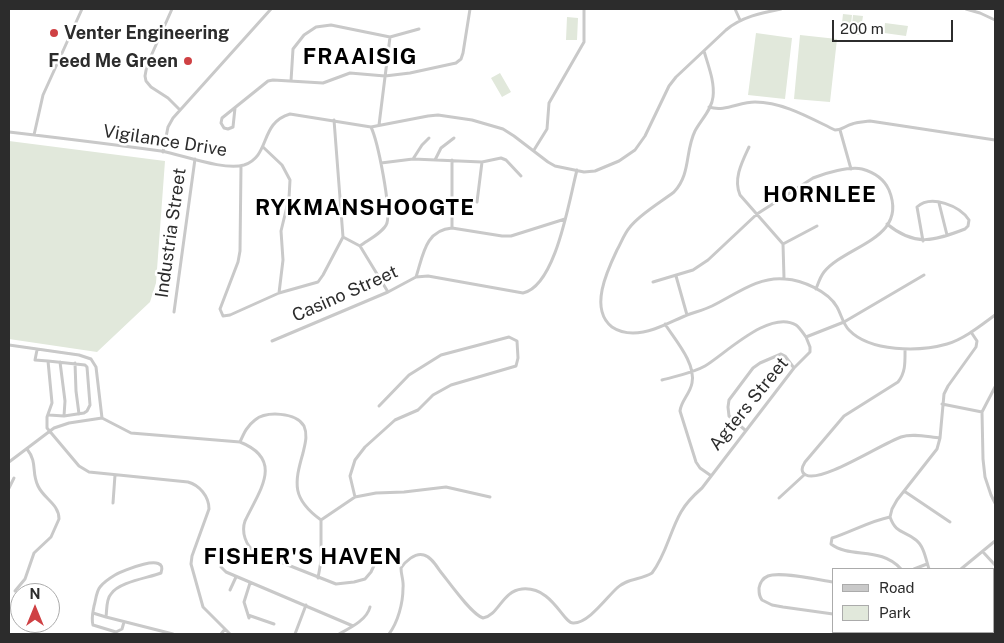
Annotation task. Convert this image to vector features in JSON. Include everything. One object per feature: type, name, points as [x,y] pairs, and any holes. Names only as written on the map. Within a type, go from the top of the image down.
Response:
[{"type":"street","points":[[34,135],[43,95],[82,9]]},
{"type":"street","points":[[172,9],[147,65],[145,76],[149,85],[168,98],[180,110]]},
{"type":"street","points":[[163,152],[168,127],[180,110],[271,9]]},
{"type":"street","points":[[235,108],[233,127],[224,128],[221,123],[222,118],[268,82],[323,82],[355,73],[385,76],[423,71],[456,62],[461,59],[463,53],[470,9]]},
{"type":"street","points":[[534,150],[547,129],[549,103],[584,42],[584,9]]},
{"type":"street","points":[[735,9],[740,20]]},
{"type":"street","name":"Vigilance Drive","points":[[9,132],[163,152],[228,166],[241,166],[252,161],[263,146],[269,130],[277,119],[284,116],[298,114],[371,126],[438,115],[472,120],[503,129],[555,166],[584,172],[603,169],[635,150],[669,86],[676,77],[726,30],[740,20],[764,11],[780,9]]},
{"type":"street","points":[[966,9],[995,20]]},
{"type":"street","points":[[291,81],[293,49],[304,35],[316,27],[331,25],[390,37],[419,29]]},
{"type":"street","points":[[379,125],[390,37]]},
{"type":"street","points":[[704,51],[714,89],[713,99],[692,139],[686,174],[674,192],[628,229],[612,262],[601,297],[602,315],[606,322],[624,332],[639,333],[649,331],[687,315],[710,308],[765,280],[784,278],[795,280],[816,289],[834,302],[848,329],[855,335],[872,344],[891,348],[905,349],[947,344],[971,332],[995,316]]},
{"type":"street","points":[[709,107],[723,109],[757,102],[795,111],[835,130],[840,130],[851,124],[870,122],[995,140]]},
{"type":"street","points":[[241,166],[240,252],[220,309],[221,315],[225,316],[279,293],[318,282],[323,275],[343,237],[334,120]]},
{"type":"street","points":[[360,246],[382,229],[387,222],[381,163],[371,126]]},
{"type":"street","points":[[840,130],[851,169]]},
{"type":"street","points":[[412,160],[422,145],[430,138]]},
{"type":"street","points":[[435,160],[441,148],[454,138]]},
{"type":"street","points":[[263,146],[282,165],[290,180],[289,198],[281,231],[283,260],[279,293]]},
{"type":"street","points":[[749,147],[742,164],[737,188],[740,195],[782,244],[784,278]]},
{"type":"street","name":"Industria Street","points":[[174,312],[195,158]]},
{"type":"street","points":[[381,163],[412,160],[482,162],[504,159],[520,176]]},
{"type":"street","points":[[452,160],[452,228],[511,236],[565,220]]},
{"type":"street","points":[[477,202],[482,162]]},
{"type":"street","points":[[653,282],[693,270],[708,260],[757,214],[813,178],[822,174],[862,169],[880,178],[886,184],[892,200],[891,217],[877,238],[832,265],[825,272],[816,289]]},
{"type":"street","points":[[416,277],[428,276],[523,293],[533,289],[546,275],[551,265],[565,220],[577,170]]},
{"type":"street","points":[[887,224],[908,238],[923,241],[932,240],[965,229],[968,226],[968,220],[961,211],[938,202],[926,201],[918,207],[923,241]]},
{"type":"street","points":[[938,202],[947,235]]},
{"type":"street","points":[[782,244],[817,226]]},
{"type":"street","name":"Casino Street","points":[[272,341],[388,292],[416,277],[427,243],[443,229],[452,228]]},
{"type":"street","points":[[343,237],[360,246],[388,292]]},
{"type":"street","points":[[662,380],[703,368],[738,340],[767,325],[791,323],[800,329],[806,337],[844,322],[924,275]]},
{"type":"street","points":[[676,276],[687,315]]},
{"type":"street","points":[[665,324],[689,362],[692,371],[693,383],[680,405],[680,412],[696,462],[700,468],[710,475]]},
{"type":"street","points":[[929,568],[920,544],[917,540],[896,528],[890,516],[892,509],[904,491],[937,449],[940,438],[942,404],[948,386],[976,347],[976,341],[971,332]]},
{"type":"street","points":[[355,497],[350,476],[355,460],[365,447],[395,420],[418,410],[432,395],[451,385],[516,366],[518,358],[517,341],[509,337],[441,355],[409,375],[379,406]]},
{"type":"street","name":"Agters Street","points":[[389,634],[400,611],[404,588],[401,568],[407,561],[420,554],[434,562],[470,610],[478,616],[487,617],[504,597],[519,589],[526,589],[540,592],[553,602],[568,622],[572,624],[579,622],[605,602],[621,584],[652,573],[670,539],[680,514],[691,498],[702,488],[710,475],[794,368],[810,352],[810,346],[806,337]]},
{"type":"street","points":[[9,345],[87,356],[94,361],[102,418]]},
{"type":"street","points":[[804,474],[802,468],[805,462],[844,416],[903,377],[905,349]]},
{"type":"street","points":[[37,350],[35,360],[75,363],[87,366],[90,405],[87,411],[64,416],[49,414]]},
{"type":"street","points":[[745,430],[729,416],[728,407],[729,400],[752,368],[760,362],[781,354],[785,356],[794,368]]},
{"type":"street","points":[[48,361],[52,403],[46,422],[48,431],[84,470],[95,473],[180,480],[192,483],[202,491],[209,504],[209,509],[191,560],[197,589],[204,609],[230,634]]},
{"type":"street","points":[[60,362],[65,401],[64,416]]},
{"type":"street","points":[[75,363],[78,414]]},
{"type":"street","points":[[995,387],[994,393],[982,412],[983,459],[986,477],[995,503]]},
{"type":"street","points":[[942,404],[982,412]]},
{"type":"street","points":[[240,442],[250,424],[263,416],[286,416],[301,422],[306,439],[298,468],[298,490],[304,507],[320,520]]},
{"type":"street","points":[[9,462],[48,431],[69,423],[102,418],[131,433],[240,442],[258,452],[266,463],[267,470],[265,480],[243,524],[248,545],[255,552],[336,584],[365,579],[377,560]]},
{"type":"street","points":[[804,474],[816,477],[904,436],[940,438]]},
{"type":"street","points":[[22,583],[25,579],[34,553],[50,537],[59,519],[57,510],[39,488],[34,460],[27,449]]},
{"type":"street","points":[[779,498],[804,474]]},
{"type":"street","points":[[114,503],[115,475]]},
{"type":"street","points":[[9,488],[14,478]]},
{"type":"street","points":[[320,520],[355,497],[376,493],[446,487],[490,497]]},
{"type":"street","points":[[904,491],[950,522]]},
{"type":"street","points":[[890,516],[832,538],[831,544],[837,548],[882,556],[900,568]]},
{"type":"street","points":[[318,578],[320,520]]},
{"type":"street","points":[[962,568],[995,541]]},
{"type":"street","points":[[222,551],[223,570],[353,626]]},
{"type":"street","points":[[983,552],[995,565]]},
{"type":"street","points":[[106,617],[109,597],[112,592],[118,588],[162,573],[161,564],[153,562],[113,576],[98,589],[93,614],[93,625],[110,631],[120,631],[124,622]]},
{"type":"street","points":[[917,568],[927,564]]},
{"type":"street","points":[[832,582],[780,574],[770,575],[763,579],[760,584],[759,594],[762,600],[772,605],[832,614]]},
{"type":"street","points":[[230,590],[236,577]]},
{"type":"street","points":[[250,583],[244,602],[248,617],[274,624]]},
{"type":"street","points":[[295,634],[306,605]]},
{"type":"street","points":[[339,634],[367,616],[370,607]]},
{"type":"street","points":[[93,614],[173,634]]},
{"type":"street","points":[[221,634],[225,629]]},
{"type":"green space","points":[[843,14],[852,15],[850,33],[841,32]]},
{"type":"green space","points":[[853,15],[863,16],[860,35],[851,34]]},
{"type":"green space","points":[[567,17],[578,18],[577,40],[566,40]]},
{"type":"green space","points":[[885,23],[908,26],[906,36],[884,33]]},
{"type":"green space","points":[[756,33],[792,38],[785,99],[748,95]]},
{"type":"green space","points":[[800,35],[837,39],[830,102],[794,99]]},
{"type":"green space","points":[[500,73],[511,92],[502,97],[491,78]]},
{"type":"green space","points":[[9,141],[165,161],[156,283],[150,302],[97,352],[9,339]]},
{"type":"place","name":"Venter Engineering","points":[[54,33]]},
{"type":"place","name":"Feed Me Green","points":[[188,61]]},
{"type":"district","name":"FRAAISIG","points":[[360,57]]},
{"type":"district","name":"HORNLEE","points":[[820,195]]},
{"type":"district","name":"RYKMANSHOOGTE","points":[[365,208]]},
{"type":"district","name":"FISHER'S HAVEN","points":[[303,557]]}]
